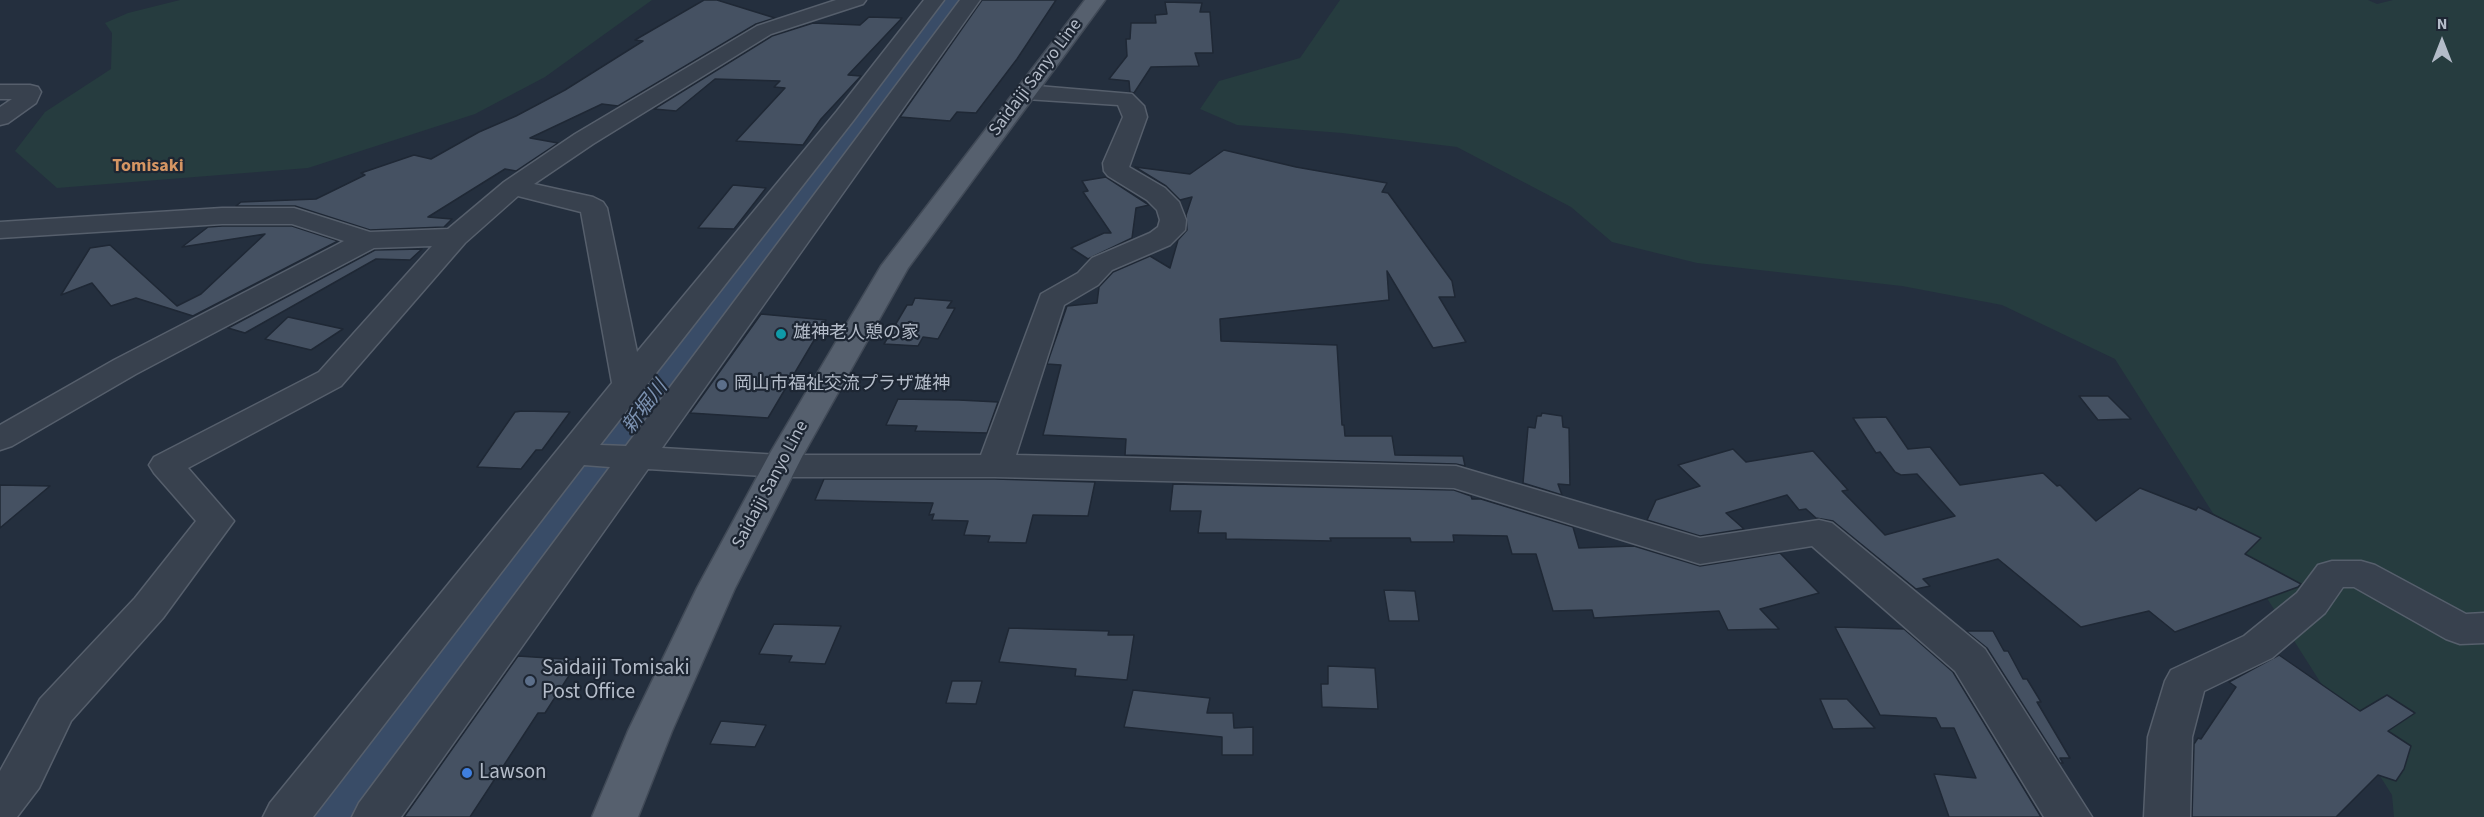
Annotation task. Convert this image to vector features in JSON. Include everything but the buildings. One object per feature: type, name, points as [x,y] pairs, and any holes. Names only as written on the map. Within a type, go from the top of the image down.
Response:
[{"type":"main road","name":"Saidaiji Sanyo Line","points":[[615,817],[650,731],[711,598],[780,466],[896,266],[1095,0]]},
{"type":"street","points":[[0,804],[23,776],[55,711],[149,608],[216,521],[166,465],[330,379],[455,237],[513,188],[584,140],[764,30],[856,0]]},
{"type":"street","points":[[375,817],[632,459],[866,116],[934,0]]},
{"type":"street","points":[[286,817],[580,455],[628,384],[970,0]]},
{"type":"street","points":[[0,92],[30,92],[28,98],[0,118]]},
{"type":"street","points":[[994,466],[1051,300],[1088,279],[1102,264],[1160,240],[1171,230],[1173,220],[1170,208],[1156,194],[1117,171],[1116,163],[1135,117],[1132,105],[1124,99],[1026,92]]},
{"type":"street","points":[[513,188],[584,203],[594,208],[628,384]]},
{"type":"street","points":[[0,230],[222,216],[294,216],[368,240],[455,237]]},
{"type":"street","points":[[0,438],[126,367],[368,240]]},
{"type":"street","points":[[580,455],[780,466],[994,466],[1456,477],[1700,551],[1820,532],[1970,660],[2069,817]]},
{"type":"street","points":[[2167,817],[2170,737],[2186,681],[2258,647],[2312,603],[2332,574],[2361,574],[2460,629],[2484,628]]},
{"type":"green space","points":[[180,0],[652,0],[545,77],[475,114],[308,168],[57,188],[15,151],[45,112],[111,69],[112,33],[105,23],[128,13]]},
{"type":"green space","points":[[1340,0],[2368,0],[2377,4],[2393,0],[2484,0],[2484,817],[2394,817],[2392,795],[2115,359],[2002,305],[1902,286],[1697,263],[1612,242],[1571,207],[1457,147],[1342,133],[1237,125],[1200,109],[1219,81],[1300,58]]},
{"type":"waterway","name":"新堀川","points":[[338,817],[953,0]]},
{"type":"place","name":"雄神老人憩の家","points":[[781,334]]},
{"type":"place","name":"岡山市福祉交流プラザ雄神","points":[[722,385]]},
{"type":"place","name":"Saidaiji Tomisaki Post Office","points":[[530,681]]},
{"type":"place","name":"Lawson","points":[[467,773]]},
{"type":"district","name":"Tomisaki","points":[[148,167]]}]
